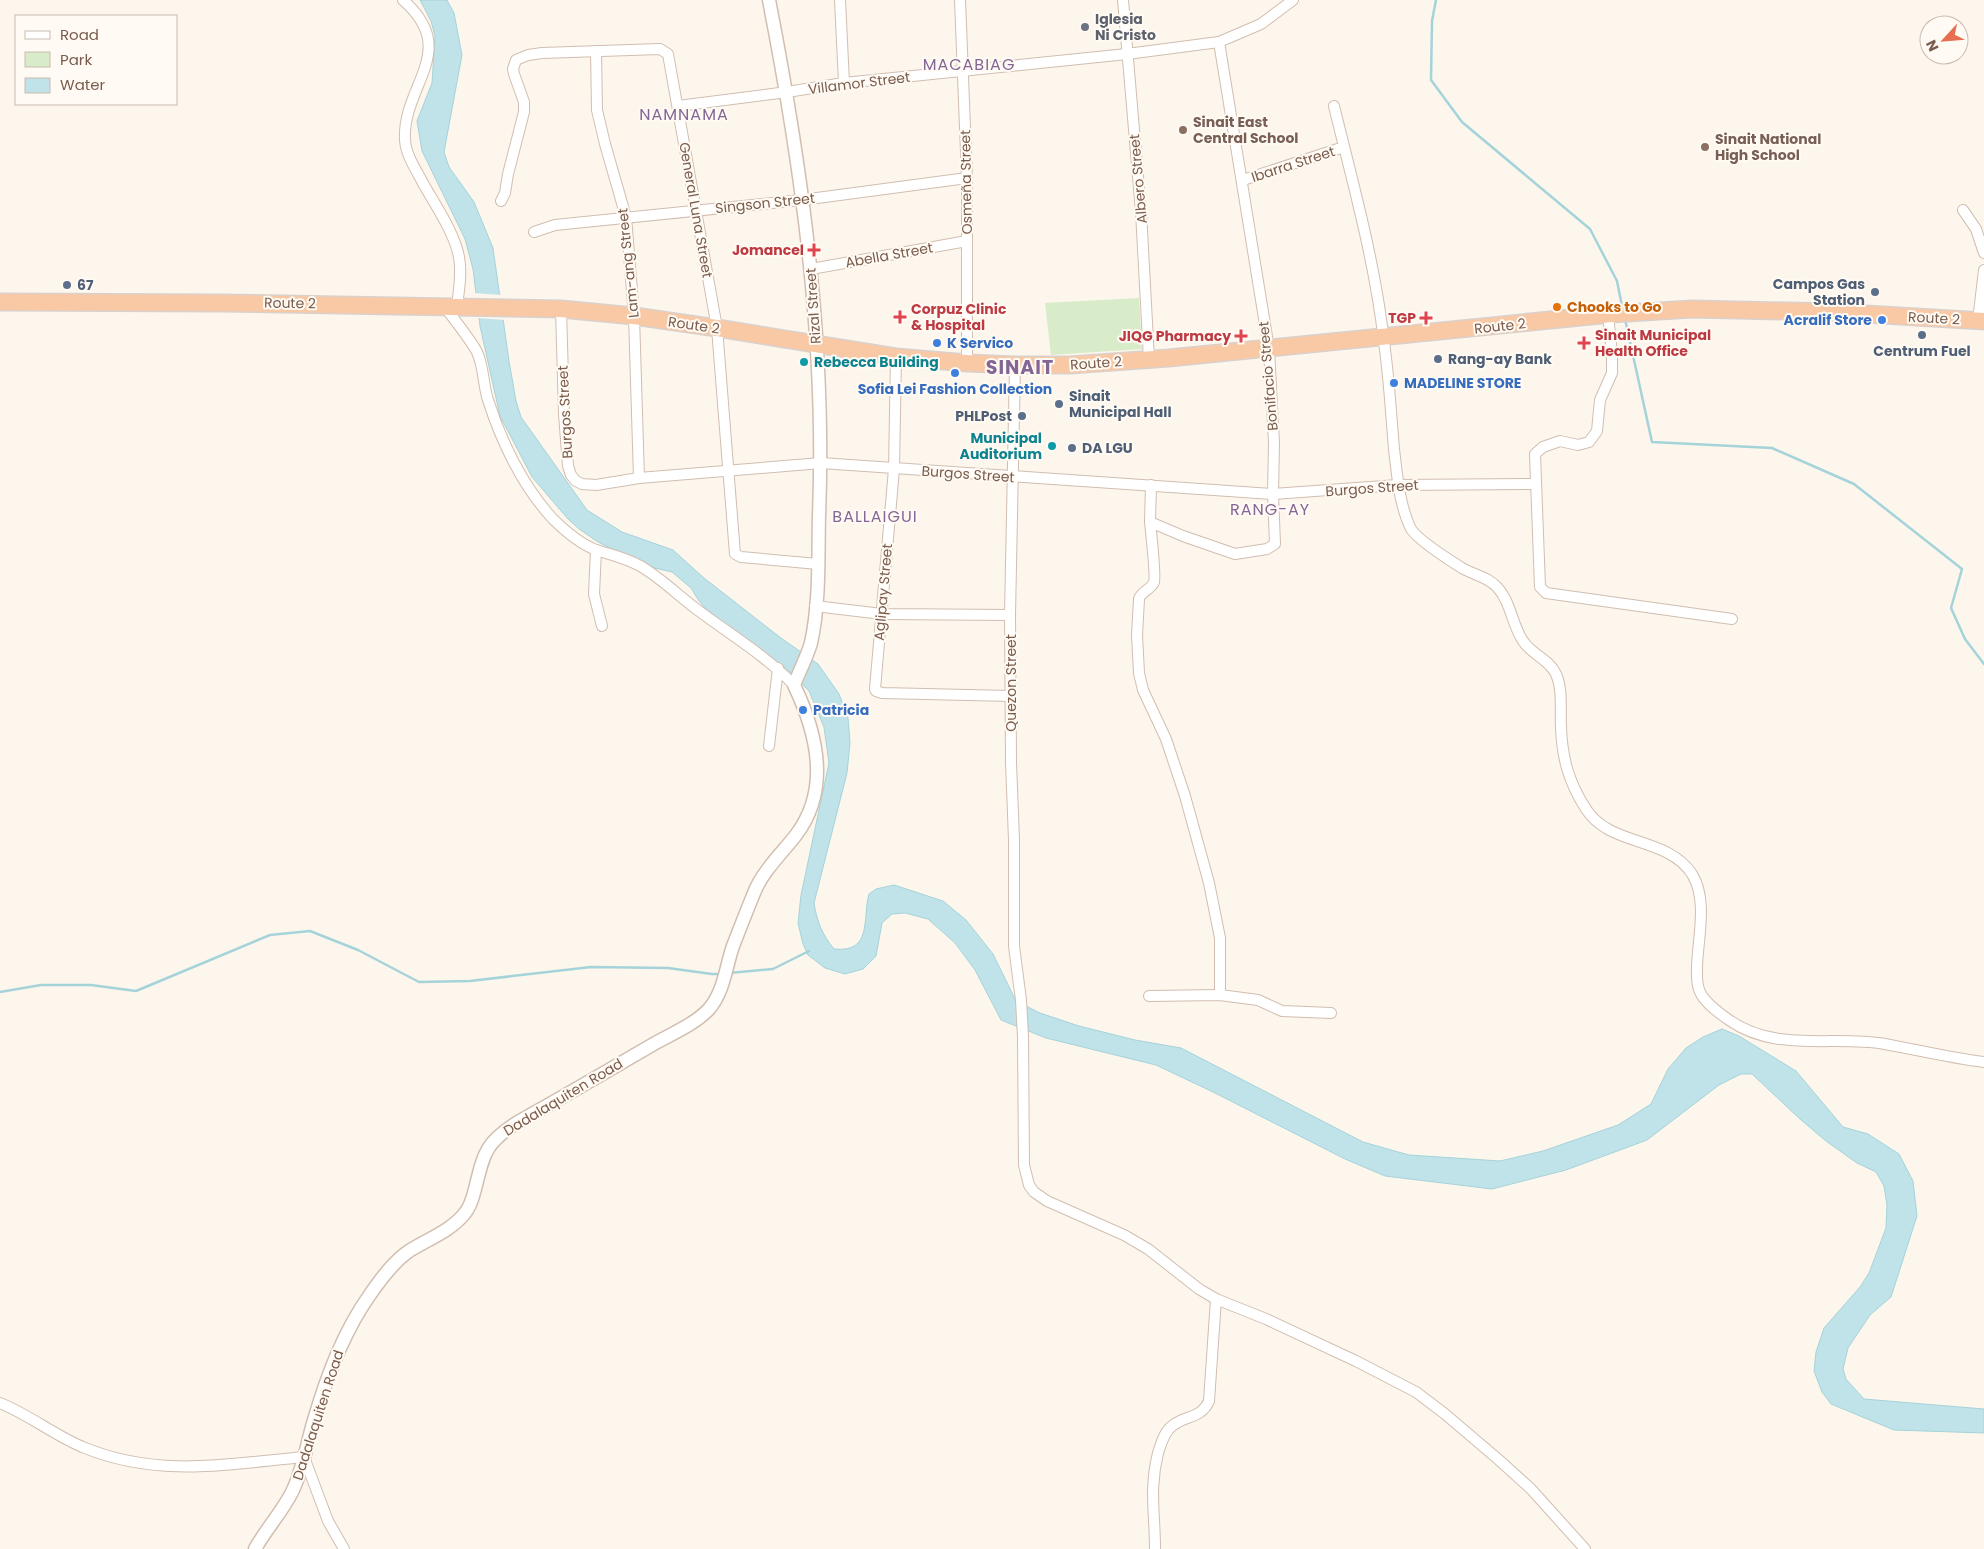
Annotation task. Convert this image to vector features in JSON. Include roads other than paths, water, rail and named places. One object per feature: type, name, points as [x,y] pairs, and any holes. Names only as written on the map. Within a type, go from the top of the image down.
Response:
[{"type":"highway","name":"Route 2","points":[[0,302],[455,306],[561,309],[634,316],[896,357],[1015,365],[1070,365],[1269,349],[1634,312],[1746,309],[1981,321]]},
{"type":"street","points":[[403,0],[418,15],[429,42],[429,60],[412,99],[406,124],[405,141],[414,166],[456,245],[460,264],[455,306],[481,364],[487,398],[514,462],[534,496],[555,521],[583,543],[596,550],[626,558],[644,568],[699,611],[778,668],[794,686]]},
{"type":"street","name":"Rizal Street","points":[[769,0],[787,92],[811,269],[817,345],[821,463],[816,606],[810,644],[794,686]]},
{"type":"street","points":[[840,0],[844,83]]},
{"type":"street","name":"Osmeña Street","points":[[960,0],[967,178],[968,363]]},
{"type":"street","name":"Albero Street","points":[[1123,0],[1141,212],[1148,359]]},
{"type":"street","name":"Villamor Street","points":[[678,106],[844,83],[1127,54],[1219,42],[1261,24],[1293,0]]},
{"type":"street","name":"Bonifacio Street","points":[[1150,522],[1231,553],[1238,554],[1267,549],[1276,542],[1273,494],[1274,443],[1269,349],[1243,180],[1219,42]]},
{"type":"street","name":"General Luna Street","points":[[501,201],[505,193],[524,112],[524,102],[513,69],[516,60],[521,57],[542,53],[660,49],[670,56],[695,210],[717,328],[736,555],[818,564]]},
{"type":"street","name":"Lam-ang Street","points":[[596,51],[597,110],[626,217],[634,316],[639,478]]},
{"type":"street","points":[[1334,106],[1365,232],[1384,337],[1398,485],[1412,532],[1464,569],[1481,576],[1495,585],[1506,601],[1528,649],[1550,666],[1555,673],[1561,699],[1563,757],[1572,784],[1592,817],[1606,829],[1672,854],[1690,871],[1700,896],[1697,975],[1698,985],[1706,1001],[1730,1021],[1758,1036],[1789,1041],[1856,1041],[1885,1044],[1933,1055],[1984,1062]]},
{"type":"street","name":"Ibarra Street","points":[[1243,180],[1344,148]]},
{"type":"street","name":"Singson Street","points":[[534,232],[555,225],[802,200],[967,178]]},
{"type":"street","points":[[1963,210],[1976,230],[1984,253]]},
{"type":"street","name":"Abella Street","points":[[811,269],[967,242]]},
{"type":"street","points":[[1981,321],[1984,270]]},
{"type":"street","name":"Burgos Street","points":[[561,309],[564,414],[568,466],[576,481],[588,485],[639,478],[821,463],[1273,494],[1398,485],[1536,484]]},
{"type":"street","points":[[1609,314],[1612,373],[1600,400],[1597,431],[1589,442],[1578,445],[1560,441],[1543,447],[1534,454],[1540,586],[1542,591],[1732,619]]},
{"type":"street","name":"Aglipay Street","points":[[896,357],[894,469],[882,614],[874,678],[876,691],[1011,696]]},
{"type":"street","name":"Quezon Street","points":[[1015,365],[1010,615],[1014,946],[1021,1000],[1023,1038],[1024,1165],[1026,1176],[1034,1192],[1047,1201],[1124,1235],[1148,1249],[1199,1289],[1216,1299],[1266,1319],[1329,1348],[1416,1392],[1445,1414],[1531,1489],[1585,1549]]},
{"type":"street","points":[[1151,485],[1150,522],[1155,575],[1152,585],[1141,594],[1139,599],[1137,635],[1139,673],[1143,690],[1168,744],[1209,883],[1220,938],[1220,995]]},
{"type":"street","points":[[596,550],[594,594],[602,626]]},
{"type":"street","points":[[816,606],[882,614],[1010,615]]},
{"type":"street","points":[[769,746],[778,668]]},
{"type":"street","name":"Dadalaquiten Road","points":[[255,1549],[292,1491],[337,1351],[349,1327],[369,1296],[393,1265],[408,1252],[457,1222],[467,1212],[473,1200],[484,1154],[491,1143],[508,1129],[679,1030],[710,1008],[721,987],[733,946],[755,890],[800,830],[813,801],[818,773],[816,745],[808,719],[794,686]]},
{"type":"street","points":[[1149,996],[1220,995],[1258,1000],[1282,1011],[1331,1013]]},
{"type":"street","points":[[1155,1549],[1152,1482],[1157,1458],[1164,1436],[1171,1426],[1199,1414],[1209,1401],[1216,1299]]},
{"type":"street","points":[[0,1403],[85,1448],[150,1465],[198,1467],[304,1457],[328,1521],[344,1549]]},
{"type":"water","points":[[420,0],[447,0],[454,13],[462,55],[444,152],[449,167],[474,202],[493,248],[509,361],[516,401],[521,417],[587,510],[622,532],[673,550],[704,578],[781,638],[818,664],[839,694],[848,718],[850,743],[847,773],[814,903],[821,928],[834,949],[846,949],[855,946],[860,940],[864,932],[869,894],[876,889],[894,885],[943,901],[966,920],[993,954],[1016,1001],[1040,1013],[1079,1026],[1135,1040],[1181,1048],[1363,1142],[1409,1155],[1500,1161],[1543,1151],[1618,1125],[1651,1104],[1668,1069],[1686,1048],[1703,1037],[1722,1029],[1739,1036],[1796,1071],[1843,1127],[1868,1134],[1899,1154],[1913,1181],[1917,1216],[1891,1297],[1870,1315],[1848,1348],[1843,1369],[1846,1379],[1864,1399],[1984,1409],[1984,1433],[1894,1430],[1831,1404],[1822,1392],[1814,1371],[1816,1352],[1824,1328],[1860,1287],[1869,1273],[1886,1228],[1887,1205],[1884,1186],[1876,1172],[1857,1163],[1826,1141],[1752,1074],[1741,1074],[1719,1085],[1647,1140],[1566,1170],[1492,1189],[1385,1176],[1345,1159],[1156,1065],[1046,1038],[1001,1020],[975,970],[955,943],[928,919],[905,913],[892,914],[882,923],[876,956],[863,969],[845,974],[825,968],[808,955],[798,923],[801,895],[829,763],[824,727],[809,691],[787,669],[714,618],[699,601],[691,588],[672,572],[646,566],[598,542],[579,529],[532,477],[500,416],[480,326],[473,269],[465,239],[422,151],[417,121],[432,83],[435,36],[431,21]]},
{"type":"waterway","points":[[1436,0],[1432,21],[1431,80],[1462,122],[1590,229],[1617,281],[1622,306]]},
{"type":"waterway","points":[[1625,319],[1652,442],[1772,448],[1854,484],[1962,569],[1951,608],[1965,639],[1984,664]]},
{"type":"waterway","points":[[0,992],[41,985],[91,985],[136,991],[270,935],[310,931],[358,950],[419,982],[470,981],[591,967],[668,968],[721,974]]},
{"type":"waterway","points":[[729,973],[773,969],[809,951]]},
{"type":"place","name":"Iglesia Ni Cristo","points":[[1085,27]]},
{"type":"place","name":"Sinait East Central School","points":[[1183,130]]},
{"type":"place","name":"Sinait National High School","points":[[1705,147]]},
{"type":"place","name":"Jomancel","points":[[814,250]]},
{"type":"place","name":"67","points":[[67,285]]},
{"type":"place","name":"Campos Gas Station","points":[[1875,292]]},
{"type":"place","name":"Chooks to Go","points":[[1557,307]]},
{"type":"place","name":"Corpuz Clinic & Hospital","points":[[900,317]]},
{"type":"place","name":"TGP","points":[[1426,318]]},
{"type":"place","name":"Acralif Store","points":[[1882,320]]},
{"type":"place","name":"Centrum Fuel","points":[[1922,335]]},
{"type":"place","name":"JIQG Pharmacy","points":[[1241,336]]},
{"type":"place","name":"K Servico","points":[[937,343]]},
{"type":"place","name":"Sinait Municipal Health Office","points":[[1584,343]]},
{"type":"place","name":"Rang-ay Bank","points":[[1438,359]]},
{"type":"place","name":"Rebecca Building","points":[[804,362]]},
{"type":"place","name":"Sofia Lei Fashion Collection","points":[[955,373]]},
{"type":"place","name":"MADELINE STORE","points":[[1394,383]]},
{"type":"place","name":"Sinait Municipal Hall","points":[[1059,404]]},
{"type":"place","name":"PHLPost","points":[[1022,416]]},
{"type":"place","name":"Municipal Auditorium","points":[[1052,446]]},
{"type":"place","name":"DA LGU","points":[[1072,448]]},
{"type":"place","name":"Patricia","points":[[803,710]]},
{"type":"district","name":"MACABIAG","points":[[969,64]]},
{"type":"district","name":"NAMNAMA","points":[[684,114]]},
{"type":"district","name":"SINAIT","points":[[1020,367]]},
{"type":"district","name":"RANG-AY","points":[[1270,509]]},
{"type":"district","name":"BALLAIGUI","points":[[875,516]]}]
